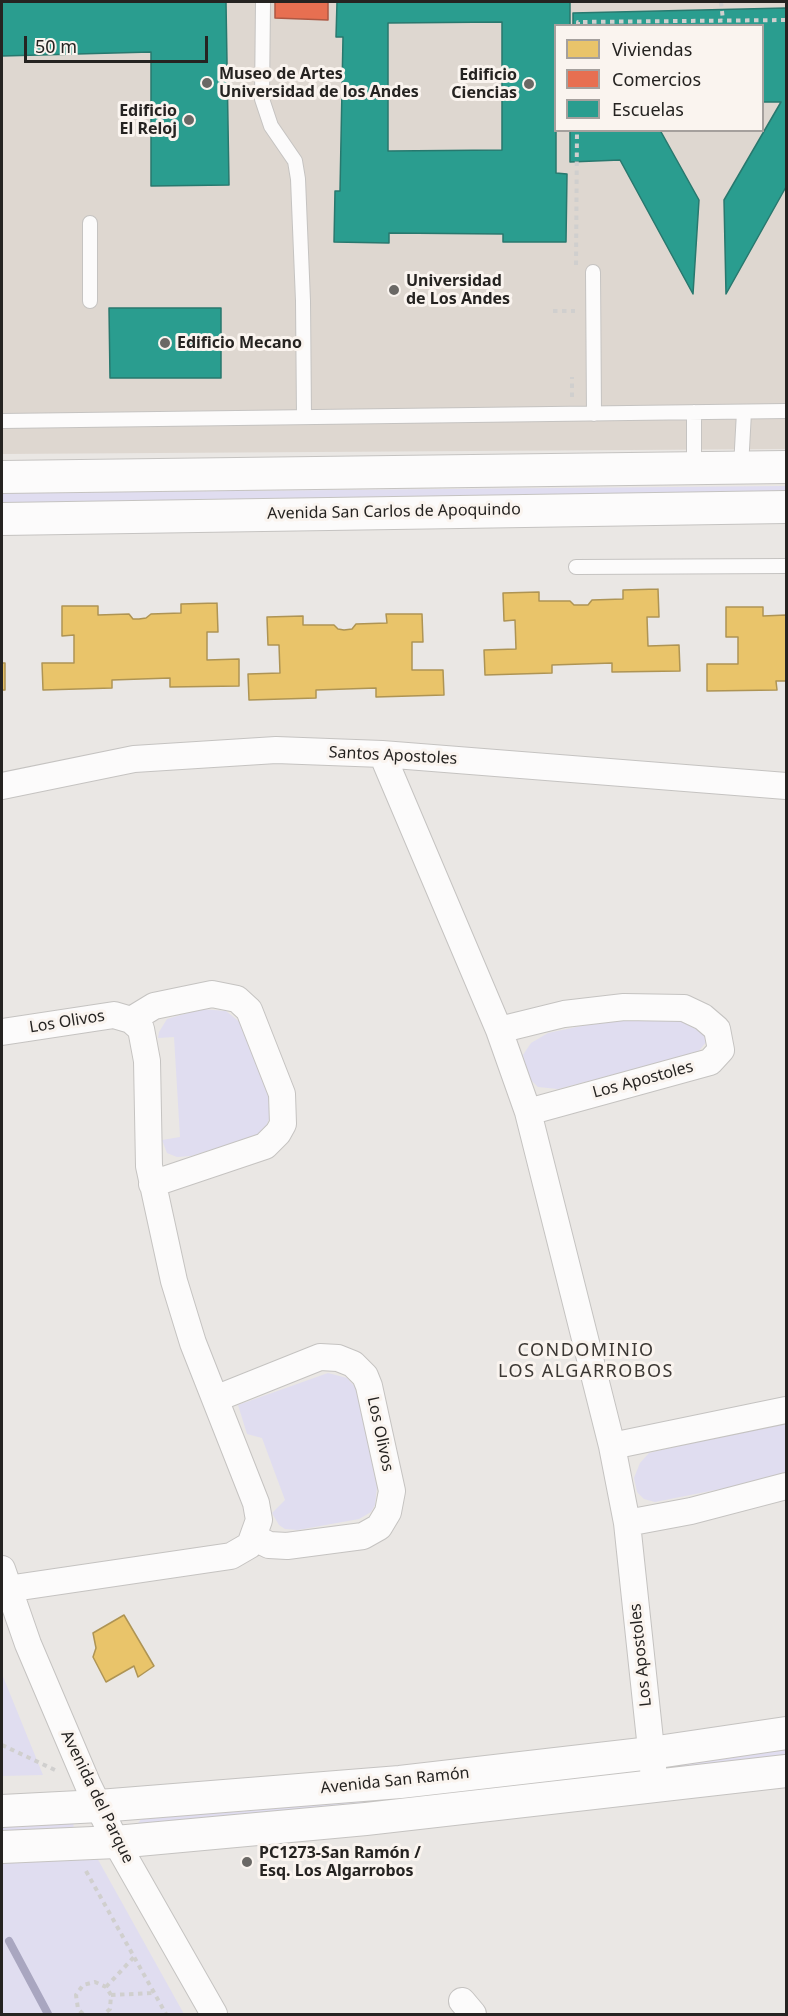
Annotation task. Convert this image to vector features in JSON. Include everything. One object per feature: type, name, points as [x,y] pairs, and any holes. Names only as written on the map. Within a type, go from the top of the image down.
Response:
[{"type":"street","points":[[2,477],[786,466]]},
{"type":"street","name":"Avenida San Carlos de Apoquindo","points":[[2,519],[786,507]]},
{"type":"street","name":"Santos Apostoles","points":[[2,786],[134,759],[276,750],[382,754],[786,786]]},
{"type":"street","name":"Los Apostoles","points":[[382,754],[499,1030],[528,1112],[612,1446],[627,1523],[655,1787]]},
{"type":"street","points":[[4,1579],[231,1556],[245,1550],[255,1538],[259,1520],[256,1503],[215,1399],[174,1281],[152,1184],[148,1143],[146,1046],[141,1029],[131,1020],[154,1006],[212,994],[237,999],[249,1010],[282,1094],[283,1124],[278,1133],[265,1146],[152,1184]]},
{"type":"street","name":"Los Apostoles","points":[[499,1030],[564,1014],[624,1007],[684,1008],[703,1017],[717,1029],[721,1050],[710,1062],[528,1112]]},
{"type":"street","name":"Los Olivos","points":[[2,1032],[114,1015],[131,1020]]},
{"type":"street","name":"Los Olivos","points":[[215,1399],[320,1358],[338,1358],[353,1364],[369,1386],[392,1491],[388,1512],[379,1527],[363,1536],[287,1546],[269,1545],[255,1538]]},
{"type":"street","points":[[612,1446],[786,1410]]},
{"type":"street","points":[[627,1523],[691,1511],[786,1486]]},
{"type":"street","name":"Avenida del Parque","points":[[4,1579],[93,1795],[116,1842],[214,2014]]},
{"type":"street","name":"Avenida San Ramón","points":[[2,1811],[93,1795],[400,1782],[651,1753],[786,1733]]},
{"type":"street","name":"Avenida San Ramón","points":[[2,1847],[116,1842],[366,1819],[786,1771]]},
{"type":"lane","points":[[263,2],[262,99],[271,126],[295,161],[298,179],[303,301],[304,417]]},
{"type":"lane","points":[[90,223],[90,301]]},
{"type":"lane","points":[[593,272],[594,414]]},
{"type":"lane","points":[[2,421],[786,411]]},
{"type":"lane","points":[[694,412],[694,468]]},
{"type":"lane","points":[[741,467],[744,412]]},
{"type":"lane","points":[[576,567],[786,566]]},
{"type":"path","points":[[721,2],[723,20]]},
{"type":"path","points":[[578,24],[578,22],[786,20]]},
{"type":"path","points":[[577,132],[577,162]]},
{"type":"path","points":[[553,311],[575,311]]},
{"type":"path","points":[[2,1745],[93,1795]]},
{"type":"path","points":[[83,1866],[166,2014]]},
{"type":"path","points":[[106,1987],[134,1957]]},
{"type":"path","points":[[83,2014],[76,2002],[78,1990],[89,1982],[102,1983],[111,1995],[110,2009],[104,2014]]},
{"type":"path","points":[[111,1995],[154,1993]]},
{"type":"shaded area","name":"Universidad de Los Andes","points":[[2,2],[786,2],[786,449],[2,454]]},
{"type":"shaded area","points":[[786,486],[786,500],[2,506],[2,493]]},
{"type":"shaded area","points":[[201,1009],[226,1011],[241,1023],[268,1092],[271,1114],[265,1129],[253,1137],[191,1156],[177,1157],[167,1153],[162,1140],[180,1137],[174,1037],[158,1038],[167,1019]]},
{"type":"shaded area","points":[[678,1018],[701,1025],[708,1040],[697,1053],[558,1089],[538,1087],[529,1078],[523,1055],[531,1043],[548,1033],[605,1021]]},
{"type":"shaded area","points":[[328,1373],[347,1378],[357,1389],[377,1487],[375,1505],[371,1512],[359,1519],[298,1530],[285,1529],[279,1525],[272,1513],[285,1500],[262,1438],[247,1434],[238,1405]]},
{"type":"shaded area","points":[[786,1420],[786,1476],[655,1502],[644,1499],[637,1492],[634,1478],[640,1463],[649,1453]]},
{"type":"shaded area","points":[[2,1674],[43,1775],[2,1776]]},
{"type":"shaded area","points":[[786,1746],[786,1759],[668,1774],[667,1767],[672,1763]]},
{"type":"shaded area","points":[[635,1769],[641,1772],[641,1776],[144,1827],[138,1823],[144,1816]]},
{"type":"shaded area","points":[[73,1822],[74,1829],[2,1836],[2,1823]]},
{"type":"shaded area","points":[[91,1847],[184,2014],[2,2014],[2,1856]]},
{"type":"building: Viviendas","points":[[658,589],[659,617],[647,617],[648,646],[679,645],[680,671],[612,672],[612,663],[552,665],[552,673],[485,675],[484,650],[516,649],[515,620],[504,621],[503,593],[539,592],[539,601],[570,601],[574,605],[588,605],[592,600],[623,599],[623,590]]},
{"type":"building: Viviendas","points":[[217,603],[218,632],[207,632],[207,660],[239,659],[239,686],[170,687],[170,678],[112,680],[112,688],[43,690],[42,663],[74,663],[74,635],[62,636],[62,606],[98,606],[98,615],[129,614],[133,619],[139,619],[151,614],[181,613],[181,604]]},
{"type":"building: Viviendas","points":[[726,607],[763,607],[763,616],[786,615],[786,681],[776,681],[777,690],[707,691],[707,664],[738,664],[738,637],[726,637]]},
{"type":"building: Viviendas","points":[[386,614],[422,614],[423,642],[412,642],[412,670],[443,670],[444,695],[376,697],[376,688],[316,690],[316,698],[249,700],[248,674],[280,673],[279,645],[268,645],[267,617],[303,616],[303,625],[334,625],[344,630],[352,629],[356,624],[387,623]]},
{"type":"building: Viviendas","points":[[2,663],[5,663],[5,690],[2,690]]},
{"type":"building: Viviendas","points":[[124,1615],[154,1666],[138,1677],[134,1666],[106,1682],[93,1657],[96,1648],[93,1633]]},
{"type":"building: Comercios","points":[[275,2],[328,2],[328,20],[275,18]]},
{"type":"building: Escuelas","name":"Edificio El Reloj","points":[[2,2],[226,2],[229,185],[151,186],[151,52],[2,56]]},
{"type":"building: Escuelas","name":"Edificio Ciencias","points":[[337,2],[570,2],[570,24],[554,24],[556,173],[567,174],[566,242],[503,242],[503,234],[389,233],[389,243],[334,242],[335,191],[340,191],[343,37],[336,37]],"holes":[[[502,22],[502,150],[388,151],[388,23]]]},
{"type":"building: Escuelas","points":[[786,8],[786,187],[726,294],[724,200],[781,102],[764,102],[764,24],[573,24],[573,13]]},
{"type":"building: Escuelas","points":[[570,132],[661,132],[699,200],[693,294],[620,160],[570,162]]},
{"type":"building: Escuelas","name":"Edificio Mecano","points":[[109,308],[221,308],[221,378],[110,378]]},
{"type":"waterway","points":[[9,1941],[48,2014]]},
{"type":"place","name":"Museo de Artes Universidad de los Andes","points":[[207,83]]},
{"type":"place","name":"Edificio Ciencias","points":[[529,84]]},
{"type":"place","name":"Edificio El Reloj","points":[[189,120]]},
{"type":"place","name":"Universidad de Los Andes","points":[[394,290]]},
{"type":"place","name":"Edificio Mecano","points":[[165,343]]},
{"type":"place","name":"PC1273-San Ramón / Esq. Los Algarrobos","points":[[247,1862]]},
{"type":"district","name":"CONDOMINIO LOS ALGARROBOS","points":[[586,1361]]}]
